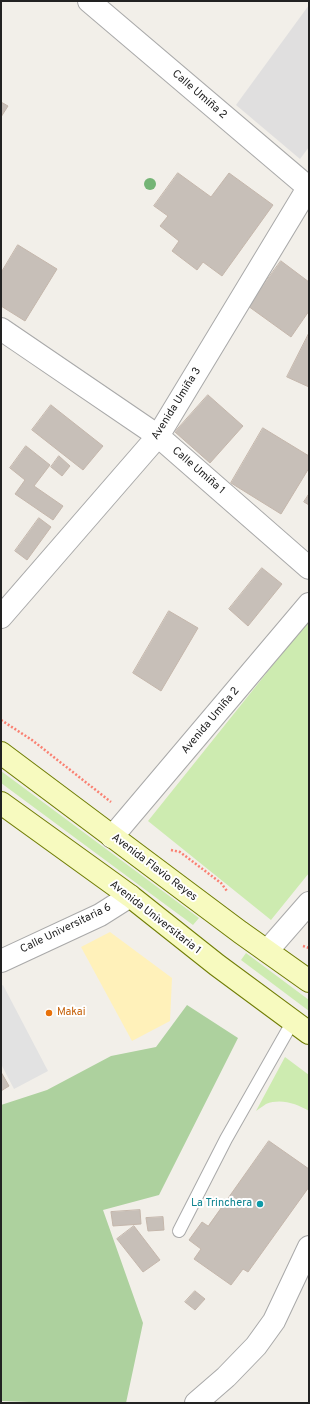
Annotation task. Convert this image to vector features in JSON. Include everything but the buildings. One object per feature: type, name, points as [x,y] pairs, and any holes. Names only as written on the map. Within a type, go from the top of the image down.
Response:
[{"type":"main road","name":"Avenida Flavio Reyes","points":[[1,753],[112,837],[309,981]]},
{"type":"main road","name":"Avenida Universitaria 1","points":[[1,803],[130,896],[217,965],[301,1027]]},
{"type":"street","name":"Calle Umiña 2","points":[[89,1],[308,188]]},
{"type":"street","name":"Avenida Umiña 3","points":[[1,617],[158,436],[308,188]]},
{"type":"street","name":"Calle Umiña 1","points":[[1,329],[158,436],[309,568]]},
{"type":"street","name":"Avenida Umiña 2","points":[[112,837],[309,604]]},
{"type":"street","name":"Calle Universitaria 6","points":[[1,961],[100,915],[130,896]]},
{"type":"street","points":[[266,951],[309,903]]},
{"type":"street","points":[[196,1403],[226,1377],[256,1346],[274,1321],[309,1247]]},
{"type":"lane","points":[[179,1231],[226,1138],[301,1027]]},
{"type":"path","points":[[1,720],[32,740],[115,805]]},
{"type":"shaded area","points":[[309,5],[309,147],[300,159],[236,105]]},
{"type":"shaded area","points":[[3,985],[48,1071],[14,1089],[1,1064],[1,986]]},
{"type":"green space","points":[[309,620],[309,873],[271,920],[148,821]]},
{"type":"green space","points":[[1,771],[199,918],[193,925],[1,783]]},
{"type":"green space","points":[[246,953],[309,1000],[309,1011],[241,960]]},
{"type":"green space","points":[[187,1005],[238,1038],[159,1195],[103,1210],[143,1323],[126,1403],[2,1401],[1,1403],[1,1105],[47,1090],[111,1056],[156,1047]]},
{"type":"green space","points":[[285,1057],[309,1075],[309,1111],[294,1104],[272,1102],[256,1111]]},
{"type":"sand","points":[[110,932],[172,978],[170,1021],[132,1041],[81,947]]},
{"type":"place","name":"Makai","points":[[49,1013]]},
{"type":"place","name":"La Trinchera","points":[[260,1204]]}]
